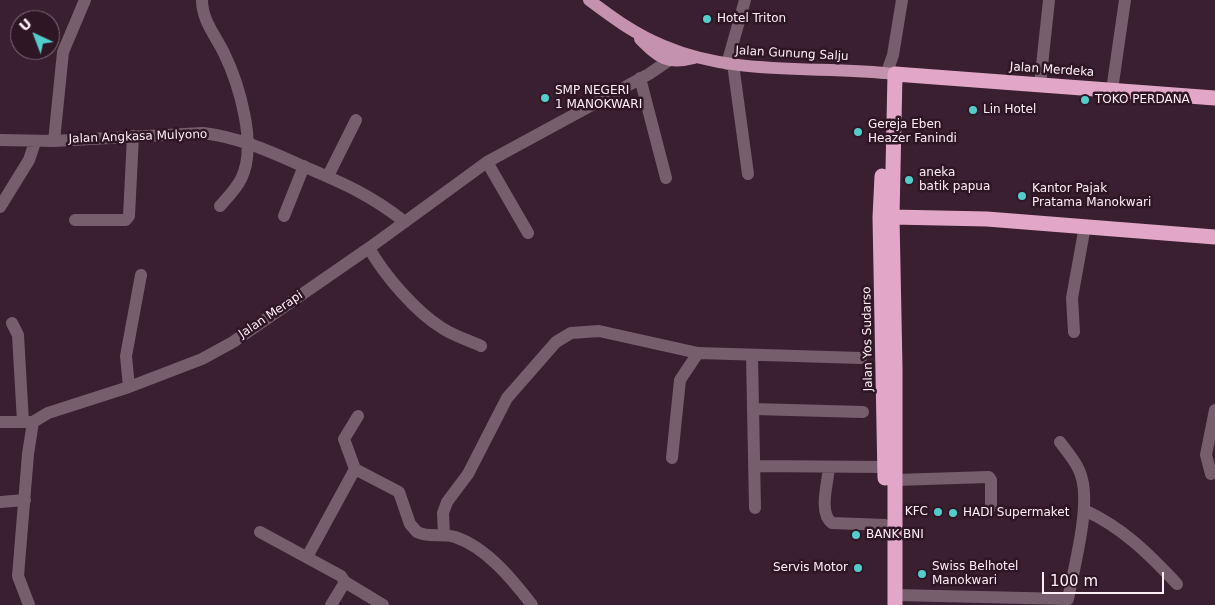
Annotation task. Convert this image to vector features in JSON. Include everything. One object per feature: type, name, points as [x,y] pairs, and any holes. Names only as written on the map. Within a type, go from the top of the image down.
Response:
[{"type":"highway","name":"Jalan Merdeka","points":[[891,73],[1215,98]]},
{"type":"highway","name":"Jalan Yos Sudarso","points":[[891,73],[890,393],[884,467],[885,525],[892,602]]},
{"type":"highway","name":"Jalan Yos Sudarso","points":[[891,73],[880,217],[895,480],[892,602]]},
{"type":"highway","points":[[892,216],[987,219],[1215,237]]},
{"type":"main road","points":[[589,0],[667,54]]},
{"type":"main road","name":"Jalan Gunung Salju","points":[[667,54],[675,62],[697,57],[730,64],[891,73]]},
{"type":"street","points":[[54,141],[64,52],[85,0]]},
{"type":"street","points":[[202,0],[205,17],[227,59],[238,91],[248,142],[248,154],[242,178],[220,206]]},
{"type":"street","points":[[745,0],[730,64],[748,174]]},
{"type":"street","points":[[891,73],[902,0]]},
{"type":"street","points":[[1040,84],[1049,0]]},
{"type":"street","points":[[1112,90],[1124,0]]},
{"type":"street","name":"Jalan Merapi","points":[[28,422],[48,413],[130,387],[202,359],[232,342],[369,248],[487,162],[645,76],[667,54]]},
{"type":"street","points":[[645,76],[666,178]]},
{"type":"street","points":[[328,176],[356,120]]},
{"type":"street","name":"Jalan Angkasa Mulyono","points":[[0,140],[35,142],[204,132],[248,142],[328,176],[379,201],[405,222]]},
{"type":"street","points":[[74,220],[126,220],[129,216],[133,136]]},
{"type":"street","points":[[0,208],[29,160],[35,142]]},
{"type":"street","points":[[487,162],[528,234]]},
{"type":"street","points":[[284,216],[304,166]]},
{"type":"street","points":[[1074,332],[1072,298],[1085,226]]},
{"type":"street","points":[[369,248],[387,276],[434,322],[452,334],[481,346]]},
{"type":"street","points":[[130,387],[126,356],[141,275]]},
{"type":"street","points":[[12,323],[18,335],[28,422],[28,454],[18,576],[29,605]]},
{"type":"street","points":[[444,536],[443,514],[447,502],[468,474],[500,410],[513,391],[561,338],[571,333],[599,331],[698,353],[861,358]]},
{"type":"street","points":[[672,458],[680,380],[698,353]]},
{"type":"street","points":[[752,356],[755,508]]},
{"type":"street","points":[[753,409],[863,412]]},
{"type":"street","points":[[1211,474],[1206,455],[1212,435],[1215,410]]},
{"type":"street","points":[[358,416],[344,439],[355,469],[399,492],[410,524],[417,532],[462,540],[507,573],[532,605]]},
{"type":"street","points":[[0,422],[28,422]]},
{"type":"street","points":[[892,602],[1067,599],[1084,510],[1082,479],[1060,442]]},
{"type":"street","points":[[754,466],[884,467]]},
{"type":"street","points":[[829,467],[823,512],[826,520],[832,523],[885,525]]},
{"type":"street","points":[[307,557],[355,469]]},
{"type":"street","points":[[895,480],[989,477],[991,480],[991,507]]},
{"type":"street","points":[[0,502],[25,500]]},
{"type":"street","points":[[1084,510],[1123,532],[1154,559],[1177,584]]},
{"type":"street","points":[[260,532],[341,576],[345,582],[383,605]]},
{"type":"street","points":[[330,605],[345,582]]},
{"type":"place","name":"Hotel Triton","points":[[707,19]]},
{"type":"place","name":"SMP NEGERI 1 MANOKWARI","points":[[545,98]]},
{"type":"place","name":"TOKO PERDANA","points":[[1085,100]]},
{"type":"place","name":"Lin Hotel","points":[[973,110]]},
{"type":"place","name":"Gereja Eben Heazer Fanindi","points":[[858,132]]},
{"type":"place","name":"aneka batik papua","points":[[909,180]]},
{"type":"place","name":"Kantor Pajak Pratama Manokwari","points":[[1022,196]]},
{"type":"place","name":"KFC","points":[[938,512]]},
{"type":"place","name":"HADI Supermaket","points":[[953,513]]},
{"type":"place","name":"BANK BNI","points":[[856,535]]},
{"type":"place","name":"Servis Motor","points":[[858,568]]},
{"type":"place","name":"Swiss Belhotel Manokwari","points":[[922,574]]}]
